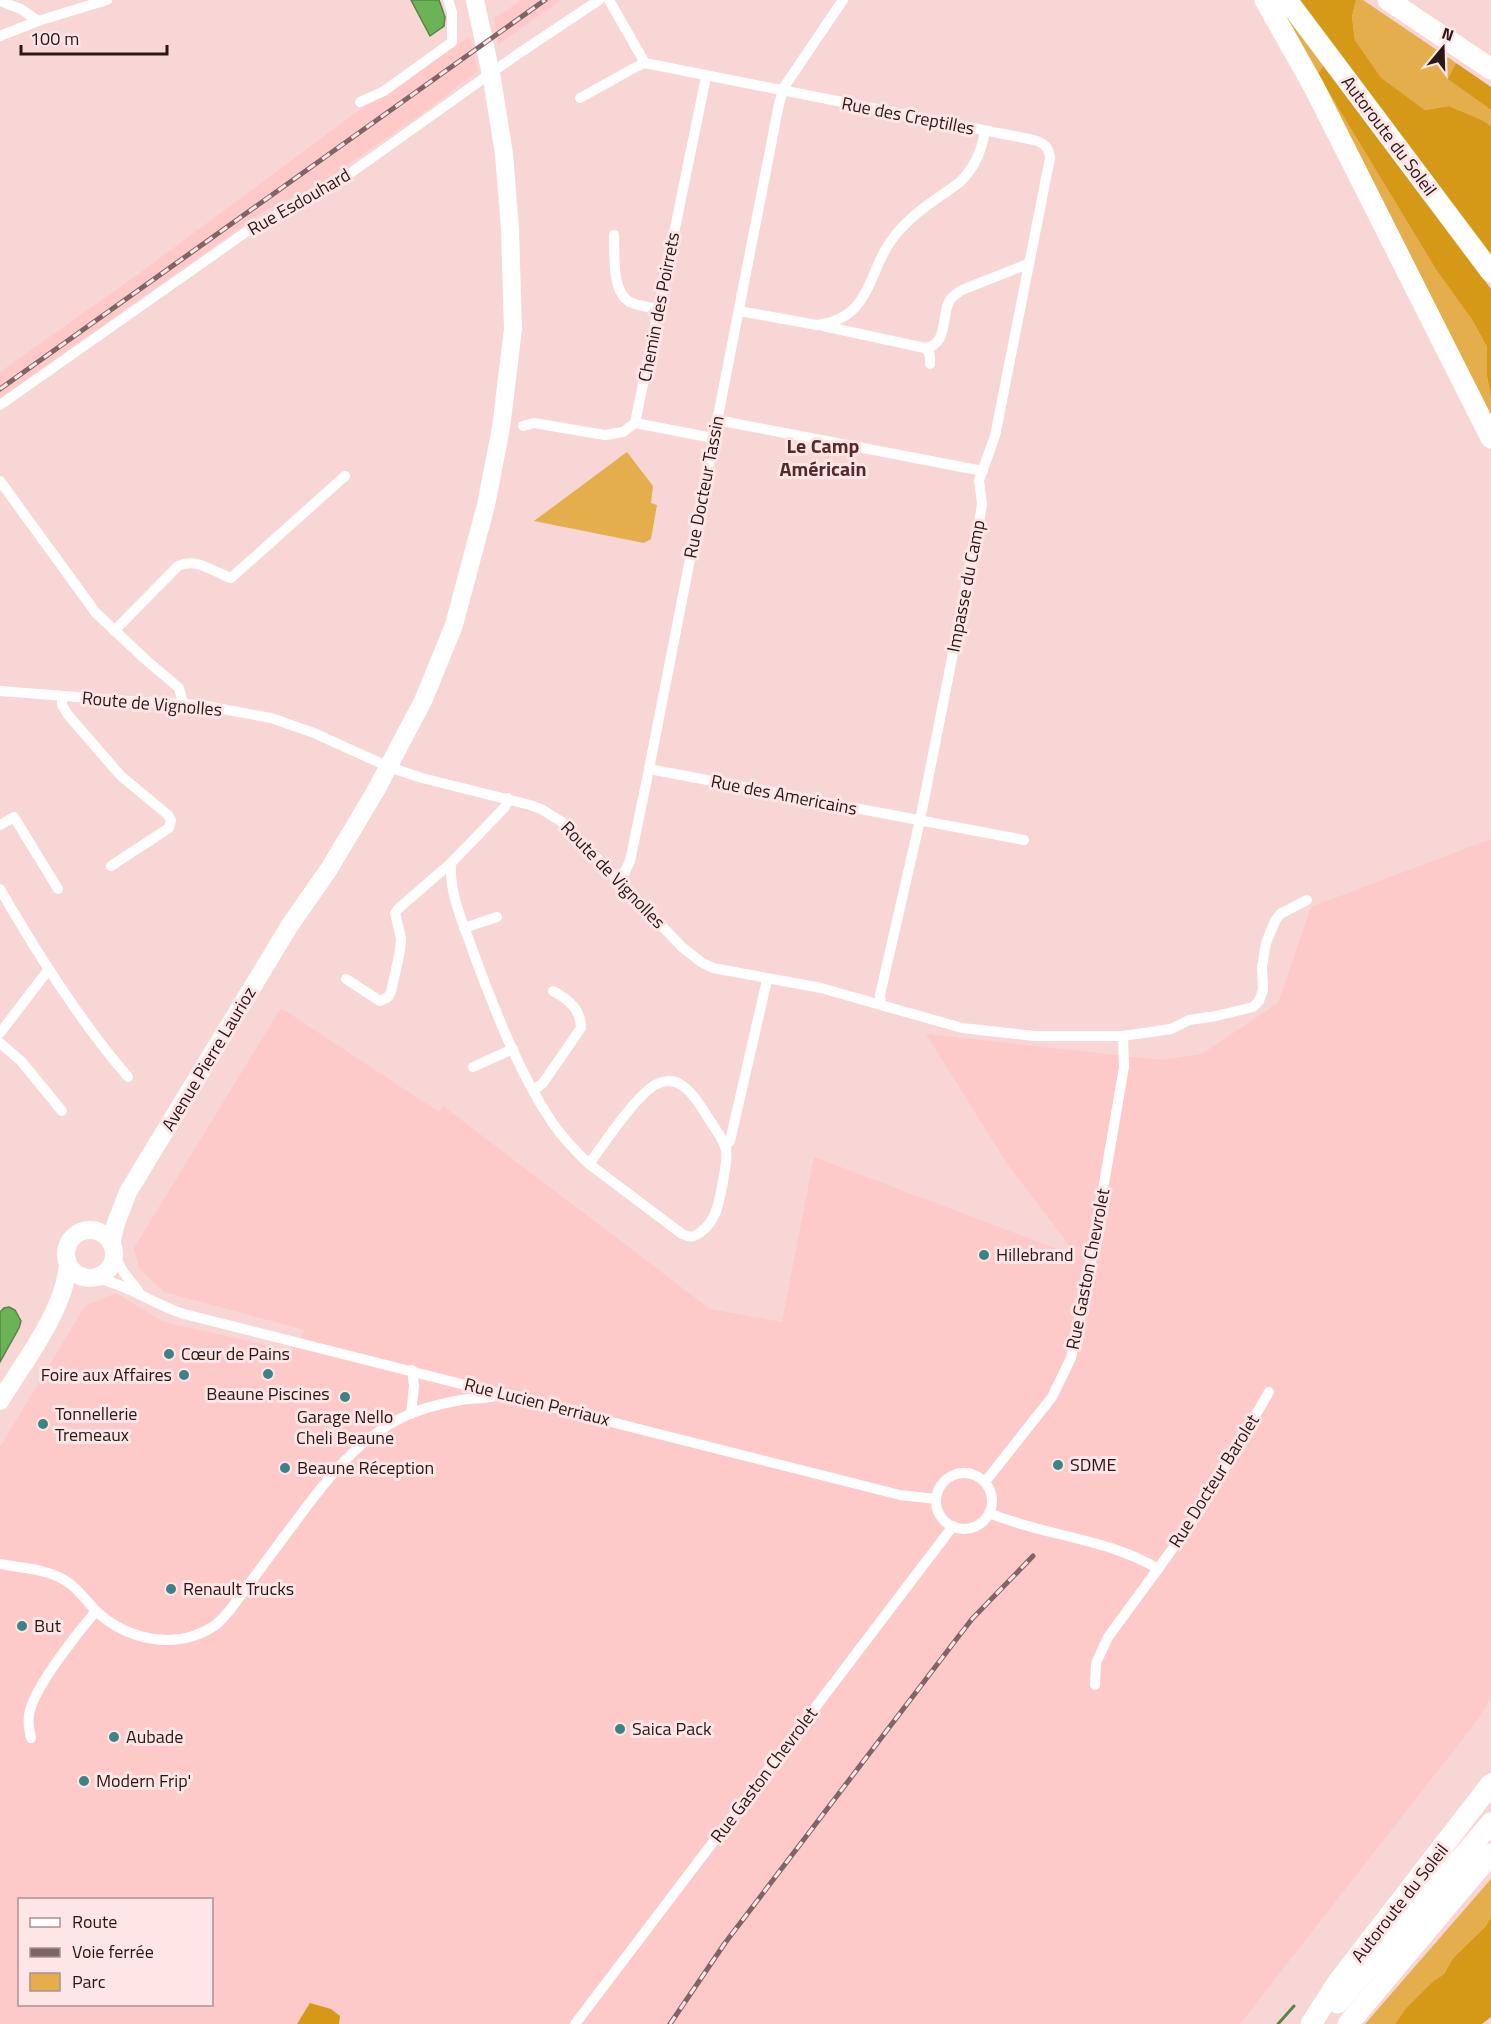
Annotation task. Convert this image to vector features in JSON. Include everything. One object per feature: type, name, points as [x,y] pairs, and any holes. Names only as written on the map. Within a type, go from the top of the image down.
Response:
[{"type":"highway","points":[[1266,0],[1319,96],[1491,438]]},
{"type":"highway","name":"Autoroute du Soleil","points":[[1287,0],[1491,272]]},
{"type":"highway","points":[[1388,0],[1491,69]]},
{"type":"highway","name":"Autoroute du Soleil","points":[[1311,2024],[1338,1982],[1491,1784]]},
{"type":"highway","points":[[1317,2024],[1350,1991],[1491,1823]]},
{"type":"highway","points":[[1348,2024],[1491,1854]]},
{"type":"main road","name":"Avenue Pierre Laurioz","points":[[113,1249],[116,1223],[128,1192],[290,925],[329,869],[384,765],[423,701],[454,625],[486,505],[501,428],[513,329],[508,192],[492,79],[474,0]]},
{"type":"main road","name":"Avenue Pierre Laurioz","points":[[89,1230],[106,1217],[128,1192]]},
{"type":"main road","points":[[0,1401],[54,1312],[67,1275],[68,1243],[77,1234],[89,1230],[98,1231],[106,1236],[113,1249],[109,1269],[94,1278],[54,1312]]},
{"type":"main road","points":[[68,1263],[77,1275],[94,1278]]},
{"type":"street","points":[[0,36],[38,21],[107,0]]},
{"type":"street","points":[[360,102],[384,91],[452,42],[452,12],[448,0]]},
{"type":"street","name":"Rue Esdouhard","points":[[0,405],[246,232],[352,172],[518,54],[599,0]]},
{"type":"street","points":[[609,0],[645,63]]},
{"type":"street","name":"Rue Docteur Tassin","points":[[620,882],[630,861],[649,769],[783,91],[843,0]]},
{"type":"street","points":[[0,1],[23,5],[38,21]]},
{"type":"street","points":[[580,98],[645,63],[783,91]]},
{"type":"street","name":"Chemin des Poirrets","points":[[635,423],[706,77]]},
{"type":"street","name":"Rue des Creptilles","points":[[783,91],[1034,140]]},
{"type":"street","points":[[817,325],[840,320],[861,302],[886,247],[899,230],[969,173],[979,155],[985,131]]},
{"type":"street","name":"Impasse du Camp","points":[[881,1005],[880,995],[920,820],[980,518],[982,504],[980,480],[995,436],[1050,158],[1046,146],[1034,140]]},
{"type":"street","points":[[614,235],[619,290],[627,301],[658,309]]},
{"type":"street","points":[[739,311],[925,348],[933,347],[940,340],[948,304],[953,297],[962,290],[1028,264]]},
{"type":"street","points":[[925,348],[930,356],[930,364]]},
{"type":"street","points":[[717,420],[983,471]]},
{"type":"street","points":[[523,426],[529,423],[541,423],[605,435],[622,432],[635,423],[713,438]]},
{"type":"street","points":[[114,631],[178,566],[186,562],[204,566],[231,578],[345,476]]},
{"type":"street","points":[[0,481],[96,613],[179,688],[183,703]]},
{"type":"street","name":"Route de Vignolles","points":[[0,691],[183,703],[272,718],[314,733],[384,765],[436,782],[508,798],[541,809],[556,818],[688,952],[706,966],[767,980],[821,988],[945,1023],[981,1030],[1057,1037],[1120,1036],[1171,1029],[1189,1020],[1252,1007],[1263,990],[1262,967],[1266,943],[1275,921],[1280,914],[1307,900]]},
{"type":"street","points":[[62,696],[62,705],[68,715],[121,776],[171,820],[169,828],[111,866]]},
{"type":"street","name":"Rue des Americains","points":[[649,769],[1024,840]]},
{"type":"street","points":[[346,979],[380,1000],[388,997],[400,951],[395,913],[451,863],[506,807],[508,798]]},
{"type":"street","points":[[0,825],[14,817],[58,889]]},
{"type":"street","points":[[451,863],[452,887],[464,928],[513,1049],[552,1122],[576,1152],[589,1164],[682,1234],[691,1237],[709,1226],[717,1211],[725,1167],[725,1146],[694,1097],[681,1085],[668,1081],[655,1084],[641,1095],[589,1164]]},
{"type":"street","points":[[0,890],[31,943],[100,1044],[128,1077]]},
{"type":"street","points":[[464,928],[497,917]]},
{"type":"street","points":[[0,1033],[49,969]]},
{"type":"street","points":[[725,1146],[730,1141],[767,980]]},
{"type":"street","points":[[534,1090],[543,1083],[581,1028],[579,1015],[574,1007],[565,997],[553,991]]},
{"type":"street","name":"Rue Gaston Chevrolet","points":[[985,1482],[1052,1397],[1071,1358],[1089,1277],[1124,1067],[1120,1036]]},
{"type":"street","points":[[0,1043],[21,1061],[62,1111]]},
{"type":"street","points":[[473,1067],[513,1049]]},
{"type":"street","name":"Rue Lucien Perriaux","points":[[113,1249],[124,1273],[141,1294]]},
{"type":"street","name":"Rue Lucien Perriaux","points":[[94,1278],[118,1283],[165,1308],[184,1314],[900,1495],[936,1499]]},
{"type":"street","points":[[411,1414],[414,1386],[412,1370]]},
{"type":"street","points":[[0,1564],[50,1574],[67,1581],[96,1611],[129,1633],[158,1640],[184,1638],[214,1626],[230,1610],[345,1458],[381,1430],[411,1414],[435,1405],[497,1396],[499,1392]]},
{"type":"street","name":"Rue Docteur Barolet","points":[[1095,1685],[1096,1663],[1108,1637],[1202,1509],[1269,1392]]},
{"type":"street","points":[[959,1473],[969,1473],[985,1482],[992,1497],[989,1513],[977,1525],[969,1528],[953,1526],[940,1515],[936,1499],[943,1482],[959,1473]]},
{"type":"street","points":[[989,1513],[1009,1522],[1114,1549],[1158,1569]]},
{"type":"street","name":"Rue Gaston Chevrolet","points":[[575,2024],[953,1526]]},
{"type":"street","points":[[31,1738],[28,1727],[30,1710],[40,1688],[96,1611]]},
{"type":"shaded area","points":[[411,0],[439,0],[445,17],[444,26],[430,36]]},
{"type":"shaded area","points":[[521,0],[561,0],[498,45],[494,19]]},
{"type":"shaded area","points":[[1299,0],[1356,0],[1352,17],[1355,40],[1381,78],[1425,110],[1449,106],[1491,126],[1491,256]]},
{"type":"shaded area","points":[[470,36],[478,71],[430,108],[320,184],[264,211],[0,398],[0,372],[137,275],[354,114]]},
{"type":"shaded area","points":[[1456,63],[1491,87],[1491,110],[1448,79]]},
{"type":"shaded area","points":[[1325,64],[1491,289],[1491,398],[1487,376],[1487,347],[1471,318],[1436,269],[1318,74]]},
{"type":"shaded area","points":[[1491,839],[1491,1698],[1479,1718],[1240,2024],[0,2024],[0,1447],[85,1306],[116,1293],[164,1322],[292,1351],[305,1330],[164,1292],[139,1268],[134,1248],[281,1008],[439,1112],[443,1106],[710,1309],[782,1322],[814,1157],[1078,1257],[1008,1165],[926,1034],[1162,1060],[1202,1054],[1278,1003],[1311,907]]},
{"type":"shaded area","points":[[9,1307],[15,1310],[21,1321],[0,1362],[0,1312]]},
{"type":"shaded area","points":[[1491,1917],[1491,2017],[1482,2024],[1395,2024],[1406,2008],[1432,1982],[1444,1974],[1453,1958],[1485,1927]]},
{"type":"shaded area","points":[[310,2003],[331,2009],[340,2016],[339,2024],[297,2024]]},
{"type":"green space","points":[[1356,0],[1363,0],[1456,63],[1449,79],[1491,110],[1491,126],[1449,106],[1425,110],[1380,78],[1355,40],[1352,17]]},
{"type":"green space","points":[[1276,6],[1283,6],[1325,64],[1319,74],[1487,347],[1491,423]]},
{"type":"green space","points":[[627,452],[653,486],[651,503],[657,505],[651,539],[644,543],[534,521]]},
{"type":"green space","points":[[1491,1879],[1491,1917],[1485,1927],[1453,1958],[1444,1974],[1432,1982],[1406,2008],[1395,2024],[1365,2024]]},
{"type":"waterway","points":[[1278,2024],[1294,2006]]},
{"type":"railway","points":[[0,389],[545,0]]},
{"type":"railway","points":[[670,2024],[725,1943],[972,1619],[1033,1556]]},
{"type":"place","name":"Hillebrand","points":[[984,1255]]},
{"type":"place","name":"Cœur de Pains","points":[[169,1354]]},
{"type":"place","name":"Beaune Piscines","points":[[268,1374]]},
{"type":"place","name":"Foire aux Affaires","points":[[184,1375]]},
{"type":"place","name":"Garage Nello Cheli Beaune","points":[[345,1397]]},
{"type":"place","name":"Tonnellerie Tremeaux","points":[[43,1424]]},
{"type":"place","name":"SDME","points":[[1058,1465]]},
{"type":"place","name":"Beaune Réception","points":[[285,1468]]},
{"type":"place","name":"Renault Trucks","points":[[171,1589]]},
{"type":"place","name":"But","points":[[22,1626]]},
{"type":"place","name":"Saica Pack","points":[[620,1729]]},
{"type":"place","name":"Aubade","points":[[114,1737]]},
{"type":"place","name":"Modern Frip'","points":[[84,1781]]},
{"type":"district","name":"Le Camp Américain","points":[[823,458]]}]
